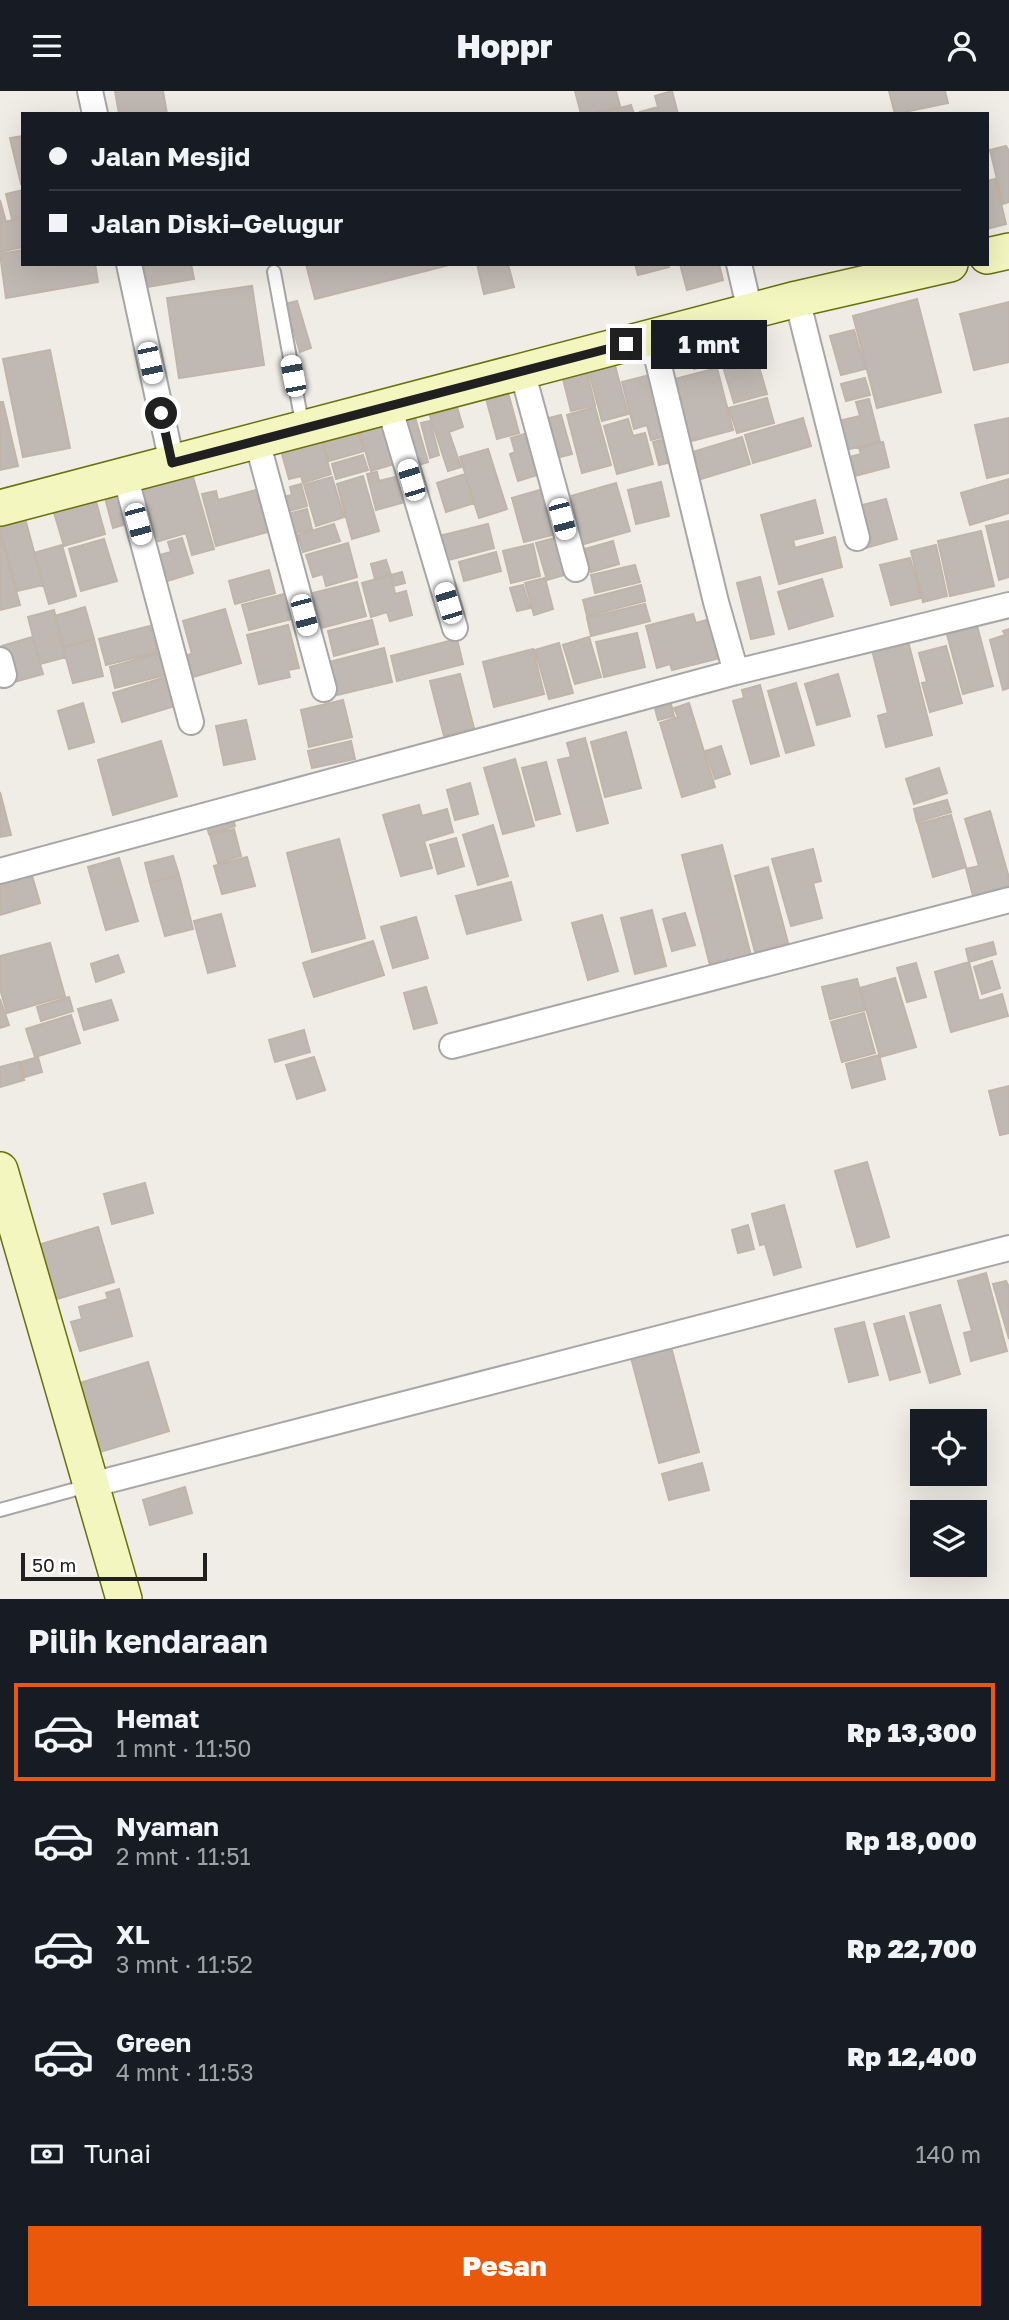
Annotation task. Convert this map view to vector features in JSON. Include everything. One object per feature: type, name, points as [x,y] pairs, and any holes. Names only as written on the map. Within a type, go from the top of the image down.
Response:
[{"type":"main road","points":[[989,256],[1009,251]]},
{"type":"main road","points":[[0,507],[750,311],[941,266]]},
{"type":"main road","points":[[0,1170],[124,1599]]},
{"type":"street","points":[[90,91],[95,112]]},
{"type":"street","points":[[128,266],[172,463]]},
{"type":"street","points":[[739,266],[750,311]]},
{"type":"street","points":[[797,299],[857,538]]},
{"type":"street","points":[[652,337],[716,602],[736,672]]},
{"type":"street","points":[[522,371],[576,569]]},
{"type":"street","points":[[388,406],[455,628]]},
{"type":"street","points":[[257,441],[324,689]]},
{"type":"street","points":[[125,475],[191,722]]},
{"type":"street","points":[[0,871],[736,672],[1009,605]]},
{"type":"street","points":[[452,1046],[1009,900]]},
{"type":"street","points":[[91,1485],[1009,1248]]},
{"type":"lane","points":[[274,272],[303,428]]},
{"type":"lane","points":[[0,1510],[91,1485]]},
{"type":"building","points":[[115,91],[163,91],[167,112],[119,112]]},
{"type":"building","points":[[575,91],[616,91],[620,106],[598,112],[580,112]]},
{"type":"building","points":[[672,91],[677,112],[640,112],[658,107],[655,96]]},
{"type":"building","points":[[889,91],[945,91],[948,103],[894,112]]},
{"type":"building","points":[[631,105],[633,112],[605,112]]},
{"type":"building","points":[[21,136],[21,184],[10,138]]},
{"type":"building","points":[[1006,146],[1009,151],[1009,202],[1003,204],[990,150]]},
{"type":"building","points":[[995,179],[1006,224],[989,228],[989,180]]},
{"type":"building","points":[[21,190],[21,217],[12,219],[6,194]]},
{"type":"building","points":[[0,200],[6,222],[0,223]]},
{"type":"building","points":[[21,218],[21,247],[0,252],[0,223]]},
{"type":"building","points":[[21,250],[21,266],[95,266],[98,282],[6,298],[0,254]]},
{"type":"building","points":[[144,266],[191,266],[194,279],[147,287]]},
{"type":"building","points":[[307,266],[445,266],[315,299]]},
{"type":"building","points":[[477,266],[509,266],[514,287],[484,294]]},
{"type":"building","points":[[636,266],[669,267],[638,275]]},
{"type":"building","points":[[681,266],[720,266],[723,280],[687,290]]},
{"type":"building","points":[[252,286],[264,365],[179,378],[167,298]]},
{"type":"building","points":[[917,299],[941,392],[877,408],[853,316]]},
{"type":"building","points":[[297,301],[311,348],[300,352],[285,304]]},
{"type":"building","points":[[1009,302],[1009,362],[974,370],[960,314]]},
{"type":"building","points":[[854,330],[865,369],[841,375],[830,336]]},
{"type":"building","points":[[711,337],[718,363],[694,369],[687,344]]},
{"type":"building","points":[[50,350],[70,448],[23,457],[3,359]]},
{"type":"building","points":[[754,350],[767,394],[734,403],[721,360]]},
{"type":"building","points":[[613,358],[628,414],[602,421],[587,365]]},
{"type":"building","points":[[717,368],[733,430],[688,442],[671,380]]},
{"type":"building","points":[[586,369],[595,405],[571,411],[562,375]]},
{"type":"building","points":[[654,374],[670,435],[651,440],[647,425],[634,429],[622,382]]},
{"type":"building","points":[[865,378],[870,395],[846,401],[841,384]]},
{"type":"building","points":[[507,389],[519,433],[497,439],[485,395]]},
{"type":"building","points":[[767,398],[774,423],[737,433],[729,408]]},
{"type":"building","points":[[869,399],[880,442],[841,451],[834,422],[860,416],[856,402]]},
{"type":"building","points":[[0,402],[3,402],[18,466],[0,470]]},
{"type":"building","points":[[457,407],[463,427],[449,432],[461,467],[448,471],[430,416]]},
{"type":"building","points":[[595,407],[611,465],[582,473],[567,415]]},
{"type":"building","points":[[561,415],[572,454],[548,460],[537,421]]},
{"type":"building","points":[[415,417],[428,462],[409,468],[395,423]]},
{"type":"building","points":[[803,418],[811,446],[753,463],[745,435]]},
{"type":"building","points":[[1009,418],[1009,473],[987,478],[975,425]]},
{"type":"building","points":[[391,419],[404,461],[371,471],[359,428]]},
{"type":"building","points":[[628,419],[633,436],[645,433],[653,464],[617,474],[604,426]]},
{"type":"building","points":[[430,421],[439,455],[430,458],[421,423]]},
{"type":"building","points":[[358,432],[364,451],[329,461],[323,442]]},
{"type":"building","points":[[528,433],[540,474],[518,481],[510,454],[515,452],[511,438]]},
{"type":"building","points":[[320,436],[331,474],[303,483],[301,476],[289,479],[280,447]]},
{"type":"building","points":[[742,437],[750,464],[701,479],[693,452]]},
{"type":"building","points":[[669,438],[675,461],[659,465],[653,442]]},
{"type":"building","points":[[883,442],[889,467],[851,477],[846,458],[861,454],[859,448]]},
{"type":"building","points":[[488,449],[507,509],[479,518],[460,457]]},
{"type":"building","points":[[363,455],[368,470],[336,479],[332,464]]},
{"type":"building","points":[[191,470],[214,549],[192,555],[186,533],[149,544],[133,492],[151,487],[149,478]]},
{"type":"building","points":[[377,472],[379,481],[399,476],[405,502],[376,510],[367,474]]},
{"type":"building","points":[[465,474],[474,503],[446,512],[437,483]]},
{"type":"building","points":[[363,476],[379,531],[352,539],[337,484]]},
{"type":"building","points":[[332,477],[344,517],[316,526],[304,485]]},
{"type":"building","points":[[1009,479],[1009,513],[970,525],[961,493]]},
{"type":"building","points":[[661,482],[669,516],[636,524],[628,490]]},
{"type":"building","points":[[616,483],[630,531],[584,544],[571,496]]},
{"type":"building","points":[[301,484],[307,506],[278,514],[275,499],[292,495],[290,487]]},
{"type":"building","points":[[124,488],[133,522],[113,528],[104,494]]},
{"type":"building","points":[[260,489],[271,531],[216,546],[202,494],[216,491],[218,500]]},
{"type":"building","points":[[543,489],[556,534],[524,542],[512,498]]},
{"type":"building","points":[[94,494],[105,534],[64,546],[52,506]]},
{"type":"building","points":[[886,499],[897,539],[862,549],[851,508]]},
{"type":"building","points":[[815,500],[823,533],[793,540],[795,548],[835,537],[842,567],[779,584],[761,515]]},
{"type":"building","points":[[307,509],[312,529],[296,533],[298,542],[287,544],[280,516]]},
{"type":"building","points":[[23,511],[43,585],[17,591],[0,529],[0,517]]},
{"type":"building","points":[[1009,521],[1009,577],[999,580],[986,526]]},
{"type":"building","points":[[334,524],[340,541],[303,552],[298,535]]},
{"type":"building","points":[[488,524],[494,548],[441,562],[435,537]]},
{"type":"building","points":[[981,531],[994,586],[950,596],[938,541]]},
{"type":"building","points":[[0,532],[20,605],[0,610]]},
{"type":"building","points":[[562,536],[571,573],[547,580],[536,543]]},
{"type":"building","points":[[182,538],[193,573],[164,582],[156,556],[171,552],[168,542]]},
{"type":"building","points":[[104,539],[117,581],[81,591],[69,549]]},
{"type":"building","points":[[613,541],[619,564],[591,572],[585,549]]},
{"type":"building","points":[[348,543],[357,577],[326,586],[323,574],[313,577],[306,555]]},
{"type":"building","points":[[533,544],[540,576],[511,583],[503,551]]},
{"type":"building","points":[[62,545],[76,596],[49,604],[34,553]]},
{"type":"building","points":[[936,545],[947,596],[923,602],[911,551]]},
{"type":"building","points":[[496,552],[501,571],[464,581],[459,562]]},
{"type":"building","points":[[910,558],[921,598],[891,605],[880,565]]},
{"type":"building","points":[[386,560],[391,575],[375,579],[371,564]]},
{"type":"building","points":[[635,565],[640,582],[595,593],[591,575]]},
{"type":"building","points":[[269,570],[275,593],[235,604],[229,581]]},
{"type":"building","points":[[402,572],[405,583],[393,586],[391,575]]},
{"type":"building","points":[[391,575],[395,594],[406,591],[412,615],[390,621],[387,612],[371,617],[362,583]]},
{"type":"building","points":[[760,577],[774,634],[751,639],[737,583]]},
{"type":"building","points":[[545,578],[553,609],[534,615],[525,583]]},
{"type":"building","points":[[822,579],[833,616],[789,629],[778,592]]},
{"type":"building","points":[[357,582],[366,616],[314,630],[305,595]]},
{"type":"building","points":[[523,585],[530,608],[517,611],[510,588]]},
{"type":"building","points":[[641,585],[645,601],[587,616],[583,600]]},
{"type":"building","points":[[288,593],[295,618],[249,630],[242,605]]},
{"type":"building","points":[[645,604],[650,621],[591,636],[587,618]]},
{"type":"building","points":[[85,607],[94,639],[63,647],[55,616]]},
{"type":"building","points":[[225,609],[241,663],[193,677],[187,655],[192,654],[183,621]]},
{"type":"building","points":[[54,610],[66,657],[40,664],[28,617]]},
{"type":"building","points":[[693,614],[696,623],[710,619],[720,658],[672,670],[670,664],[657,668],[646,626]]},
{"type":"building","points":[[975,618],[993,686],[963,694],[945,627]]},
{"type":"building","points":[[372,620],[378,644],[334,656],[328,631]]},
{"type":"building","points":[[288,625],[299,668],[288,670],[290,677],[259,684],[247,635]]},
{"type":"building","points":[[150,626],[157,652],[106,665],[99,639]]},
{"type":"building","points":[[1009,629],[1009,688],[1003,690],[990,640],[1005,635],[1003,631]]},
{"type":"building","points":[[637,633],[645,667],[604,677],[596,642]]},
{"type":"building","points":[[32,637],[43,674],[14,682],[2,646]]},
{"type":"building","points":[[589,637],[601,677],[575,684],[563,645]]},
{"type":"building","points":[[94,639],[103,676],[73,683],[63,647]]},
{"type":"building","points":[[457,639],[463,664],[397,681],[391,656]]},
{"type":"building","points":[[908,641],[932,735],[886,747],[878,716],[888,713],[872,650]]},
{"type":"building","points":[[559,643],[573,693],[549,699],[535,650]]},
{"type":"building","points":[[946,646],[962,703],[930,712],[922,683],[927,682],[919,653]]},
{"type":"building","points":[[384,648],[392,682],[337,695],[329,662]]},
{"type":"building","points":[[533,649],[544,694],[494,707],[483,662]]},
{"type":"building","points":[[159,653],[165,675],[115,688],[110,667]]},
{"type":"building","points":[[460,674],[474,728],[444,736],[430,681]]},
{"type":"building","points":[[838,674],[850,716],[817,725],[805,684]]},
{"type":"building","points":[[169,676],[178,705],[122,722],[113,693]]},
{"type":"building","points":[[796,683],[814,745],[786,753],[768,691]]},
{"type":"building","points":[[760,685],[779,756],[751,764],[733,701],[744,698],[742,690]]},
{"type":"building","points":[[669,696],[674,716],[658,720],[653,700]]},
{"type":"building","points":[[343,700],[352,737],[309,747],[301,710]]},
{"type":"building","points":[[83,703],[94,742],[69,749],[58,711]]},
{"type":"building","points":[[689,703],[715,787],[682,797],[660,723],[678,717],[674,708]]},
{"type":"building","points":[[246,720],[255,759],[224,765],[216,726]]},
{"type":"building","points":[[626,732],[641,788],[605,797],[591,742]]},
{"type":"building","points":[[585,738],[608,823],[577,831],[558,760],[571,757],[567,743]]},
{"type":"building","points":[[161,741],[177,796],[113,815],[98,760]]},
{"type":"building","points":[[351,741],[355,759],[312,768],[308,751]]},
{"type":"building","points":[[721,746],[730,774],[715,779],[706,751]]},
{"type":"building","points":[[515,759],[534,826],[503,834],[484,768]]},
{"type":"building","points":[[546,762],[560,814],[536,820],[522,768]]},
{"type":"building","points":[[939,768],[947,793],[914,804],[906,779]]},
{"type":"building","points":[[470,783],[478,814],[455,820],[447,790]]},
{"type":"building","points":[[0,792],[11,835],[0,837]]},
{"type":"building","points":[[947,800],[951,812],[917,822],[914,809]]},
{"type":"building","points":[[419,805],[422,816],[447,809],[453,832],[424,841],[432,868],[401,876],[383,815]]},
{"type":"building","points":[[231,811],[235,826],[209,834],[204,818]]},
{"type":"building","points":[[990,811],[1009,886],[973,896],[966,869],[979,866],[965,819]]},
{"type":"building","points":[[951,815],[966,867],[933,877],[918,824]]},
{"type":"building","points":[[493,825],[508,876],[478,885],[463,835]]},
{"type":"building","points":[[234,829],[241,856],[218,863],[210,835]]},
{"type":"building","points":[[456,838],[464,866],[438,874],[430,845]]},
{"type":"building","points":[[339,839],[365,938],[312,952],[287,853]]},
{"type":"building","points":[[722,845],[753,963],[712,973],[682,855]]},
{"type":"building","points":[[813,849],[821,881],[813,883],[822,918],[791,926],[772,859]]},
{"type":"building","points":[[173,856],[179,875],[150,883],[145,863]]},
{"type":"building","points":[[247,857],[255,886],[222,894],[214,866]]},
{"type":"building","points":[[119,858],[138,921],[106,930],[88,867]]},
{"type":"building","points":[[29,865],[40,903],[0,915],[0,873]]},
{"type":"building","points":[[768,867],[788,943],[755,952],[735,876]]},
{"type":"building","points":[[179,875],[193,929],[165,936],[150,883]]},
{"type":"building","points":[[511,882],[521,920],[467,934],[456,896]]},
{"type":"building","points":[[652,910],[666,966],[635,974],[621,918]]},
{"type":"building","points":[[685,913],[695,945],[672,951],[663,919]]},
{"type":"building","points":[[221,914],[235,966],[208,973],[194,921]]},
{"type":"building","points":[[602,915],[618,971],[588,980],[572,923]]},
{"type":"building","points":[[416,917],[428,958],[393,968],[381,927]]},
{"type":"building","points":[[373,941],[384,975],[314,997],[303,963]]},
{"type":"building","points":[[993,942],[996,954],[969,962],[966,949]]},
{"type":"building","points":[[50,943],[65,996],[7,1013],[0,989],[0,956]]},
{"type":"building","points":[[118,955],[124,972],[96,982],[91,964]]},
{"type":"building","points":[[992,961],[1000,988],[982,994],[974,967]]},
{"type":"building","points":[[969,962],[979,1001],[1002,994],[1008,1016],[951,1032],[935,972]]},
{"type":"building","points":[[916,963],[926,997],[907,1002],[897,968]]},
{"type":"building","points":[[895,978],[916,1047],[880,1057],[860,988]]},
{"type":"building","points":[[857,979],[865,1010],[830,1019],[822,987]]},
{"type":"building","points":[[426,987],[437,1023],[414,1029],[404,993]]},
{"type":"building","points":[[69,997],[73,1011],[41,1021],[37,1007]]},
{"type":"building","points":[[0,999],[9,1025],[0,1028]]},
{"type":"building","points":[[111,1000],[118,1020],[84,1030],[78,1009]]},
{"type":"building","points":[[864,1013],[875,1053],[842,1062],[831,1022]]},
{"type":"building","points":[[71,1015],[80,1043],[35,1057],[26,1029]]},
{"type":"building","points":[[304,1030],[310,1052],[275,1062],[269,1040]]},
{"type":"building","points":[[879,1055],[885,1079],[852,1088],[846,1064]]},
{"type":"building","points":[[38,1057],[42,1072],[25,1077],[21,1062]]},
{"type":"building","points":[[314,1057],[325,1090],[297,1099],[286,1065]]},
{"type":"building","points":[[19,1062],[24,1080],[0,1087],[0,1067]]},
{"type":"building","points":[[1009,1086],[1009,1133],[1000,1135],[989,1091]]},
{"type":"building","points":[[867,1162],[889,1237],[857,1247],[835,1171]]},
{"type":"building","points":[[145,1183],[153,1213],[112,1224],[104,1194]]},
{"type":"building","points":[[784,1205],[801,1267],[774,1275],[765,1244],[760,1245],[752,1214]]},
{"type":"building","points":[[748,1225],[754,1249],[738,1253],[732,1230]]},
{"type":"building","points":[[98,1227],[114,1282],[50,1301],[35,1246]]},
{"type":"building","points":[[986,1273],[1007,1351],[971,1361],[964,1333],[972,1331],[958,1281]]},
{"type":"building","points":[[1006,1281],[1009,1287],[1009,1339],[993,1284]]},
{"type":"building","points":[[119,1289],[132,1336],[80,1351],[71,1322],[82,1319],[79,1307],[108,1299],[106,1293]]},
{"type":"building","points":[[940,1305],[960,1374],[930,1383],[910,1313]]},
{"type":"building","points":[[904,1316],[920,1372],[890,1380],[874,1324]]},
{"type":"building","points":[[864,1322],[878,1375],[849,1382],[835,1329]]},
{"type":"building","points":[[670,1343],[699,1452],[659,1463],[630,1354]]},
{"type":"building","points":[[148,1362],[169,1431],[100,1452],[80,1383]]},
{"type":"building","points":[[702,1463],[709,1490],[669,1500],[662,1474]]},
{"type":"building","points":[[185,1487],[192,1513],[150,1525],[143,1500]]},
{"type":"route","points":[[161,413],[172,463],[626,344]]}]
